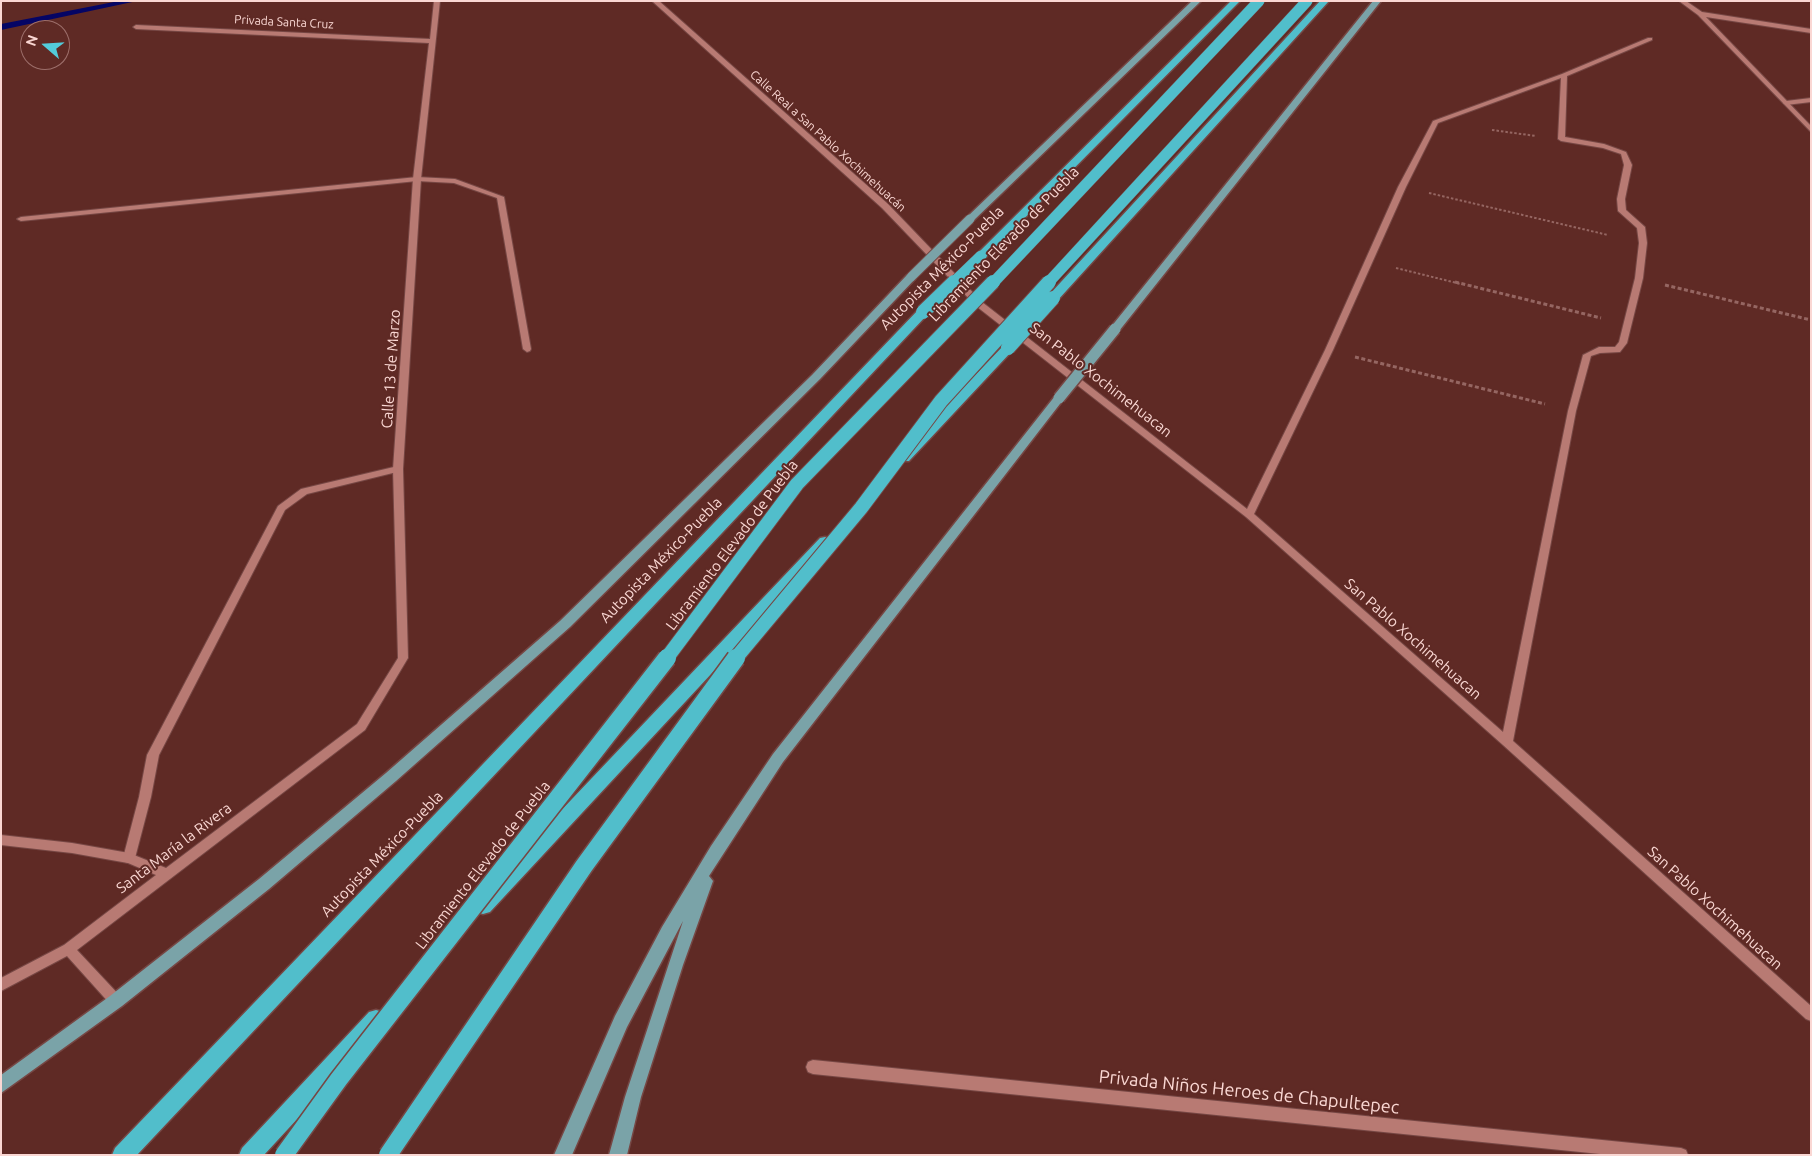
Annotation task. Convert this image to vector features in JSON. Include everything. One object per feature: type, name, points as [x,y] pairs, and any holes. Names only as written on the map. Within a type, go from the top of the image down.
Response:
[{"type":"highway","name":"Autopista México-Puebla","points":[[122,1155],[923,312],[1236,1]]},
{"type":"highway","name":"Libramiento Elevado de Puebla","points":[[284,1155],[351,1063],[680,642],[797,484],[1013,262],[1259,1]]},
{"type":"highway","points":[[388,1155],[584,866],[722,675],[861,508],[941,401],[1186,131],[1307,1]]},
{"type":"highway","points":[[249,1155],[1008,348],[1325,1]]},
{"type":"main road","points":[[1,1085],[116,1001],[264,884],[391,777],[565,624],[809,383],[911,277],[1197,1]]},
{"type":"main road","points":[[563,1155],[621,1022],[668,932],[716,851],[778,758],[1058,398],[1377,1]]},
{"type":"main road","points":[[618,1155],[675,965],[716,851]]},
{"type":"street","name":"Calle 13 de Marzo","points":[[361,727],[402,658],[398,469],[417,179],[437,1]]},
{"type":"street","name":"Calle Real a San Pablo Xochimehuacán","points":[[655,1],[885,206],[979,304]]},
{"type":"street","points":[[1682,1],[1700,14],[1811,130]]},
{"type":"street","points":[[1700,14],[1811,31]]},
{"type":"street","name":"Privada Santa Cruz","points":[[136,26],[432,41]]},
{"type":"street","points":[[1249,515],[1329,350],[1402,187],[1435,122],[1564,75],[1650,39]]},
{"type":"street","points":[[1507,742],[1572,411],[1587,355],[1599,350],[1617,350],[1623,344],[1626,325],[1639,278],[1643,243],[1641,227],[1622,211],[1621,199],[1628,165],[1624,153],[1604,146],[1561,139],[1564,75]]},
{"type":"street","points":[[1786,103],[1811,100]]},
{"type":"street","points":[[21,219],[417,179],[455,181],[500,197],[527,349]]},
{"type":"street","name":"San Pablo Xochimehuacan","points":[[979,304],[1249,515],[1507,742],[1811,1015]]},
{"type":"street","points":[[129,858],[145,797],[153,755],[281,508],[304,491],[398,469]]},
{"type":"street","name":"Santa María la Rivera","points":[[1,985],[68,948],[361,727]]},
{"type":"street","points":[[1,840],[72,848],[129,858],[167,874]]},
{"type":"street","points":[[68,948],[116,1001]]},
{"type":"street","name":"Privada Niños Heroes de Chapultepec","points":[[812,1067],[1681,1155]]},
{"type":"path","points":[[1435,122],[1561,139]]},
{"type":"path","points":[[1402,187],[1643,243]]},
{"type":"path","points":[[1369,261],[1626,325]]},
{"type":"path","points":[[1639,278],[1811,320]]},
{"type":"path","points":[[1329,350],[1572,411]]},
{"type":"waterway","points":[[1,27],[133,1]]}]
